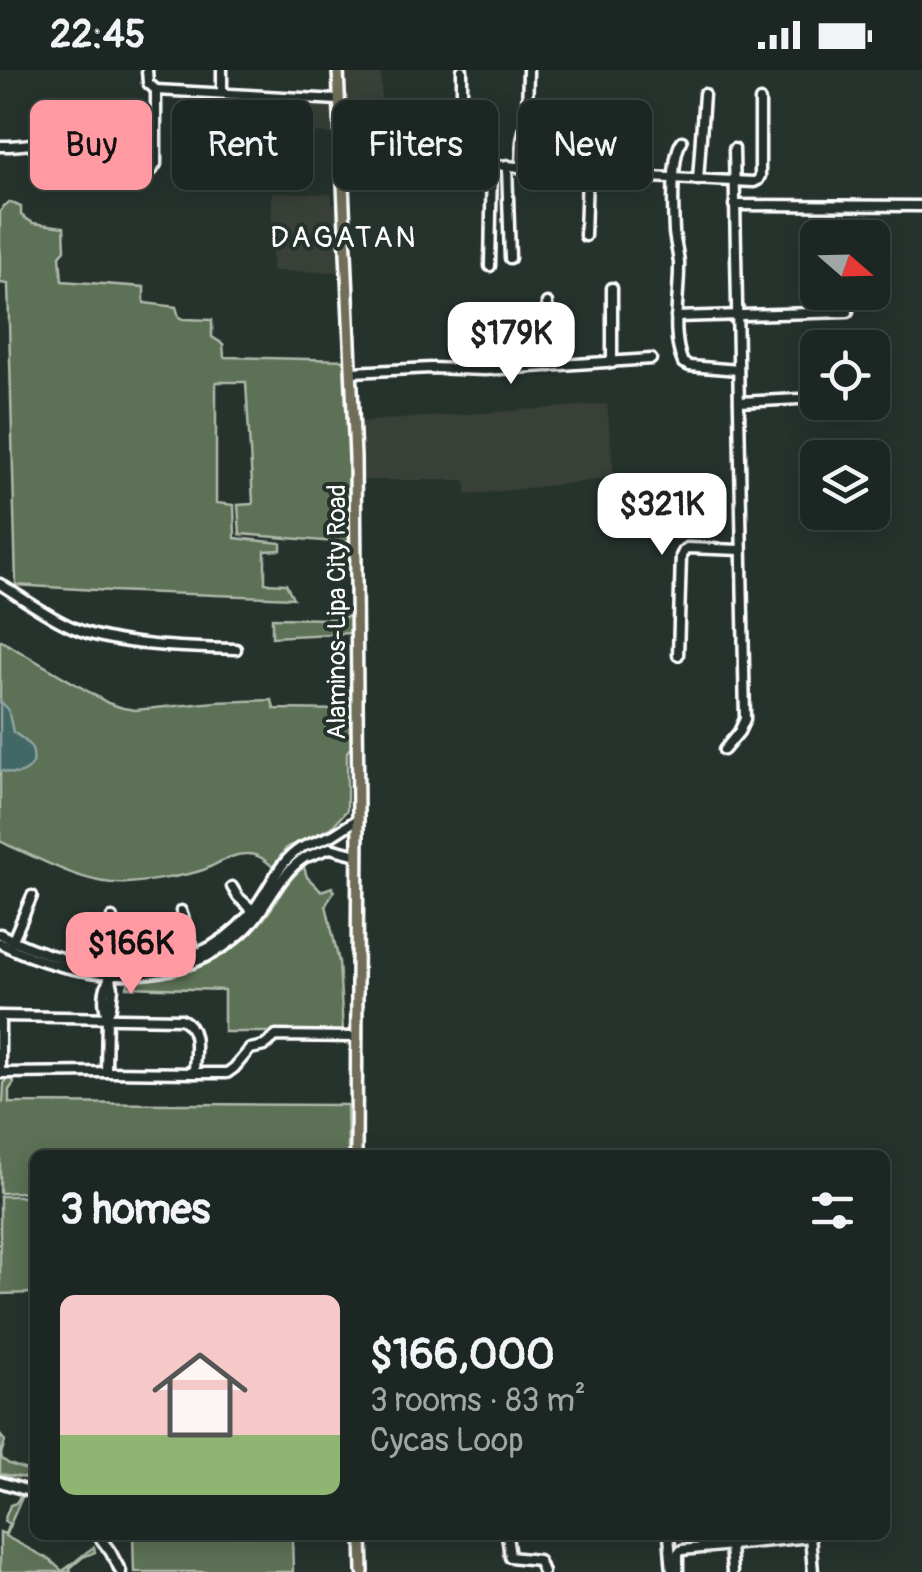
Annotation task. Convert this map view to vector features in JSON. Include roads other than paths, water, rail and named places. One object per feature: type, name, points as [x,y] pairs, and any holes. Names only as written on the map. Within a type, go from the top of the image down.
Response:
[{"type":"main road","name":"Alaminos-Lipa City Road","points":[[338,70],[339,100]]},
{"type":"main road","name":"Alaminos-Lipa City Road","points":[[343,190],[356,489],[356,1150]]},
{"type":"main road","points":[[362,1540],[363,1572]]},
{"type":"street","points":[[147,70],[148,83],[156,90],[339,100]]},
{"type":"street","points":[[222,70],[222,93]]},
{"type":"street","points":[[462,70],[462,100]]},
{"type":"street","points":[[527,100],[528,70]]},
{"type":"street","points":[[0,146],[73,142],[119,168],[152,170],[156,164],[156,90]]},
{"type":"street","points":[[698,180],[704,94]]},
{"type":"street","points":[[652,178],[758,180],[760,101]]},
{"type":"street","points":[[682,140],[676,152],[674,234],[680,357],[690,366],[738,370]]},
{"type":"street","points":[[724,750],[745,720],[734,150]]},
{"type":"street","points":[[498,165],[518,166]]},
{"type":"street","points":[[507,166],[510,258]]},
{"type":"street","points":[[490,266],[491,190]]},
{"type":"street","points":[[585,236],[586,190]]},
{"type":"street","points":[[734,206],[922,206]]},
{"type":"street","points":[[612,288],[612,363]]},
{"type":"street","points":[[547,303],[551,366]]},
{"type":"street","points":[[676,316],[848,312]]},
{"type":"street","points":[[352,372],[485,370],[652,360]]},
{"type":"street","points":[[739,402],[799,399]]},
{"type":"street","points":[[678,655],[684,550],[741,550]]},
{"type":"street","points":[[0,584],[62,623],[89,634],[135,642],[236,649]]},
{"type":"street","points":[[308,851],[358,820]]},
{"type":"street","points":[[0,943],[109,972],[197,958],[256,913],[292,854],[336,849],[358,855]]},
{"type":"street","points":[[232,887],[256,913]]},
{"type":"street","points":[[11,944],[32,896]]},
{"type":"street","points":[[181,910],[197,958]]},
{"type":"street","points":[[106,1072],[104,1006],[112,918]]},
{"type":"street","points":[[0,934],[11,944]]},
{"type":"street","points":[[194,1073],[194,1033],[189,1022],[182,1019],[0,1016],[0,1075],[227,1073],[250,1049],[264,1046],[276,1036],[357,1038]]},
{"type":"street","points":[[0,1482],[30,1491]]},
{"type":"street","points":[[102,1540],[121,1572]]},
{"type":"street","points":[[508,1540],[510,1557],[538,1560],[543,1572]]},
{"type":"street","points":[[670,1540],[675,1572]]},
{"type":"street","points":[[675,1572],[676,1558],[682,1550],[778,1540]]},
{"type":"street","points":[[810,1540],[813,1572]]},
{"type":"street","points":[[730,1546],[732,1572]]},
{"type":"water","points":[[0,701],[8,709],[13,732],[26,741],[33,753],[33,764],[22,773],[0,770]]},
{"type":"district","name":"DAGATAN","points":[[344,237]]}]
